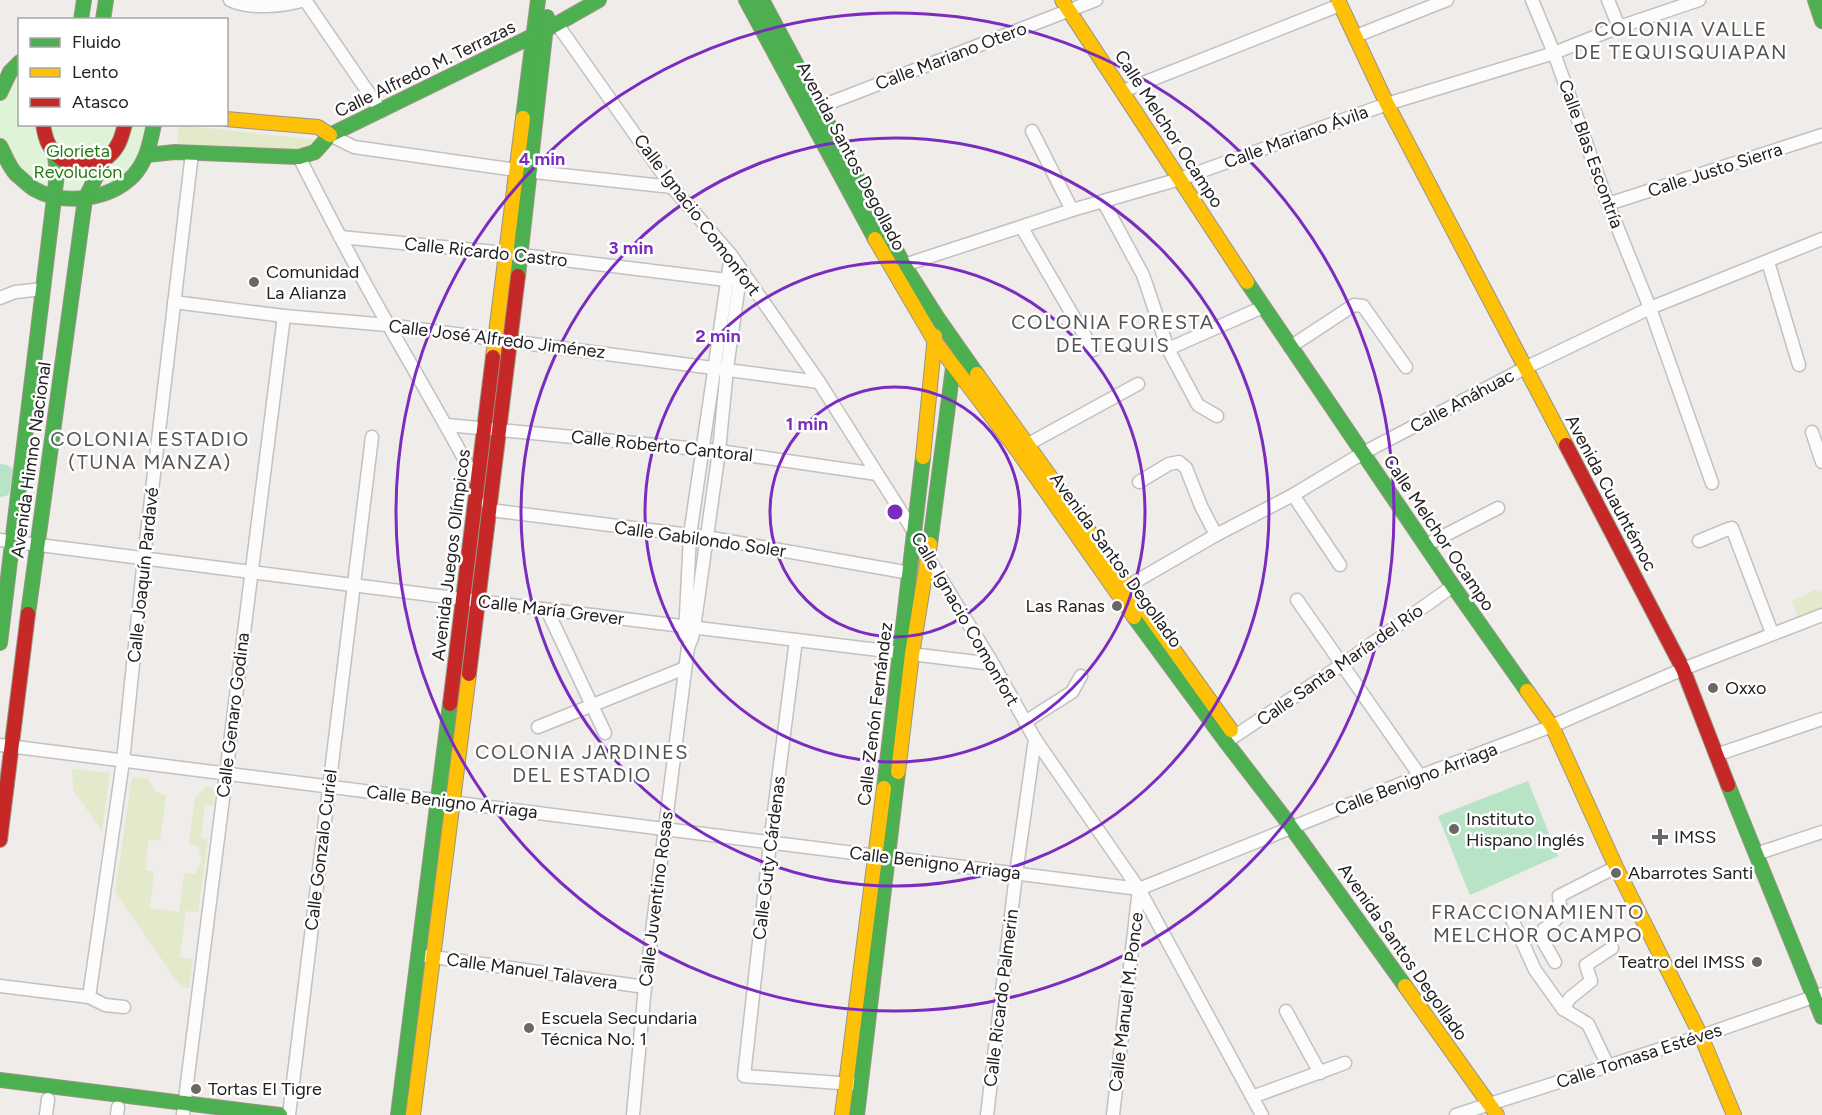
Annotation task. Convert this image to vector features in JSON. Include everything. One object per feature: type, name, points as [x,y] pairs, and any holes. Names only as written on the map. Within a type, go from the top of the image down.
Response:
[{"type":"street","points":[[81,18],[84,0]]},
{"type":"street","points":[[103,18],[106,0]]},
{"type":"street","points":[[230,0],[255,5],[287,5],[304,0],[381,111]]},
{"type":"street","name":"Avenida Juegos Olímpicos","points":[[413,1115],[438,801],[516,170],[545,30],[538,0]]},
{"type":"street","name":"Avenida Juegos Olímpicos","points":[[398,1115],[453,802],[511,341],[549,0]]},
{"type":"street","name":"Calle Alfredo M. Terrazas","points":[[299,157],[315,152],[330,135],[545,30],[599,0]]},
{"type":"street","name":"Avenida Santos Degollado","points":[[747,0],[807,115],[898,267],[937,317],[1022,448],[1122,589],[1231,740],[1297,826],[1496,1107],[1510,1115]]},
{"type":"street","name":"Avenida Santos Degollado","points":[[762,0],[819,107],[934,340],[1022,448]]},
{"type":"street","name":"Calle Mariano Otero","points":[[807,115],[819,107],[1066,5],[1096,0]]},
{"type":"street","points":[[1356,36],[1447,0]]},
{"type":"street","name":"Calle Blas Escontría","points":[[1532,0],[1554,53],[1608,204],[1650,308],[1712,483]]},
{"type":"street","points":[[1608,0],[1619,27]]},
{"type":"street","name":"Calle Mariano Ávila","points":[[898,267],[1072,210],[1180,179],[1387,104],[1554,53],[1676,4],[1699,0]]},
{"type":"street","points":[[1815,0],[1822,21]]},
{"type":"street","points":[[1123,91],[1339,2]]},
{"type":"street","name":"Avenida Cuauhtémoc","points":[[1339,2],[1387,104],[1683,669],[1756,854],[1817,995],[1822,1017]]},
{"type":"street","name":"Calle Melchor Ocampo","points":[[1066,5],[1263,307],[1453,586],[1552,726],[1616,867],[1701,1036],[1734,1115]]},
{"type":"street","name":"Calle Ignacio Comonfort","points":[[545,30],[672,187],[731,255],[740,275],[819,382],[915,532],[1035,739],[1138,889],[1262,1115]]},
{"type":"street","points":[[0,93],[10,72],[18,64]]},
{"type":"street","points":[[228,119],[318,127],[354,147],[531,172],[672,187]]},
{"type":"street","points":[[43,126],[48,145],[62,161],[76,166],[104,161]]},
{"type":"street","name":"Avenida Himno Nacional","points":[[0,840],[6,746],[37,544],[85,199],[104,161],[115,152],[122,140],[125,126]]},
{"type":"street","points":[[0,146],[15,172],[35,189],[54,198],[85,199],[109,192],[130,178],[147,155],[154,135],[154,126]]},
{"type":"street","points":[[1032,131],[1072,210]]},
{"type":"street","name":"Calle Justo Sierra","points":[[1608,204],[1822,135]]},
{"type":"street","points":[[147,155],[175,152],[299,157],[388,325],[447,425],[490,509]]},
{"type":"street","name":"Calle Joaquín Pardavé","points":[[89,997],[123,761],[144,558],[192,153]]},
{"type":"street","name":"Avenida Himno Nacional","points":[[0,643],[6,541],[43,289],[57,174],[55,155]]},
{"type":"street","points":[[1103,201],[1143,275],[1168,349],[1198,405],[1217,416]]},
{"type":"street","points":[[1022,228],[1093,350]]},
{"type":"street","name":"Calle Ricardo Castro","points":[[340,237],[521,255],[727,280],[740,275]]},
{"type":"street","name":"Calle Anáhuac","points":[[1122,589],[1216,535],[1293,495],[1363,453],[1525,368],[1650,308],[1822,239]]},
{"type":"street","name":"Calle Juventino Rosas","points":[[689,627],[719,451],[721,368],[731,255]]},
{"type":"street","points":[[1768,262],[1799,365]]},
{"type":"street","name":"Calle Juventino Rosas","points":[[633,1115],[645,987],[688,647],[690,535],[703,449],[740,275]]},
{"type":"street","points":[[0,298],[15,292],[43,289]]},
{"type":"street","name":"Calle José Alfredo Jiménez","points":[[174,302],[284,316],[388,325],[819,382]]},
{"type":"street","points":[[1290,346],[1354,305],[1363,306],[1406,368]]},
{"type":"street","points":[[1168,349],[1263,307]]},
{"type":"street","name":"Calle Genaro Godina","points":[[183,1111],[284,316]]},
{"type":"street","name":"Calle Zenón Fernández","points":[[857,1115],[882,857],[906,653],[910,573],[937,317]]},
{"type":"street","name":"Calle Zenón Fernández","points":[[906,653],[928,556],[956,346]]},
{"type":"street","points":[[1022,448],[1138,384]]},
{"type":"street","name":"Calle Roberto Cantoral","points":[[447,425],[703,449],[877,474]]},
{"type":"street","points":[[1812,432],[1822,462]]},
{"type":"street","name":"Calle Gonzalo Curiel","points":[[289,1115],[372,436]]},
{"type":"street","points":[[1138,482],[1169,464],[1179,462],[1186,468],[1201,506],[1216,535]]},
{"type":"street","points":[[1293,495],[1340,565]]},
{"type":"street","points":[[1426,545],[1498,508]]},
{"type":"street","name":"Calle Gabilondo Soler","points":[[490,509],[706,537],[910,573]]},
{"type":"street","points":[[1699,541],[1732,528],[1772,633]]},
{"type":"street","name":"Calle María Grever","points":[[6,541],[478,602],[993,664]]},
{"type":"street","name":"Calle Santa María del Río","points":[[1231,740],[1453,586]]},
{"type":"street","points":[[1297,600],[1420,776]]},
{"type":"street","points":[[546,610],[605,734]]},
{"type":"street","name":"Calle Benigno Arriaga","points":[[6,746],[1138,889],[1420,776],[1552,726],[1683,669],[1822,615]]},
{"type":"street","name":"Calle Guty Cárdenas","points":[[796,640],[744,1076],[846,1084]]},
{"type":"street","points":[[538,727],[685,668]]},
{"type":"street","points":[[1025,722],[1072,692],[1081,676]]},
{"type":"street","points":[[1716,755],[1822,719]]},
{"type":"street","name":"Calle Ricardo Palmerin","points":[[987,1115],[1035,739]]},
{"type":"street","points":[[1756,854],[1822,832]]},
{"type":"street","name":"Calle Zenón Fernández","points":[[842,1115],[882,857]]},
{"type":"street","points":[[1555,962],[1542,939],[1544,929],[1558,919],[1561,912],[1559,896],[1616,867]]},
{"type":"street","name":"Calle Manuel M. Ponce","points":[[1113,1115],[1138,889]]},
{"type":"street","points":[[1510,915],[1536,970],[1563,1009],[1588,1024],[1608,1066]]},
{"type":"street","points":[[1563,1009],[1570,998],[1591,981],[1586,965],[1612,948]]},
{"type":"street","name":"Calle Manuel Talavera","points":[[426,956],[645,987]]},
{"type":"street","points":[[0,986],[89,997],[105,1005],[124,1007]]},
{"type":"street","name":"Calle Tomasa Estéves","points":[[1456,1115],[1496,1107],[1608,1066],[1817,995]]},
{"type":"street","points":[[1286,1011],[1320,1072]]},
{"type":"street","points":[[1252,1097],[1345,1063]]},
{"type":"street","points":[[0,1080],[183,1111]]},
{"type":"street","points":[[846,1084],[861,1084]]},
{"type":"street","points":[[0,1093],[117,1111],[280,1115]]},
{"type":"street","points":[[46,1115],[48,1099]]},
{"type":"green space","name":"Glorieta Revolución","points":[[18,64],[18,126],[154,126],[146,158],[109,192],[46,195],[0,146],[0,93]]},
{"type":"green space","points":[[179,126],[317,140],[314,145],[292,156],[177,143]]},
{"type":"green space","points":[[0,464],[13,469],[9,495],[0,497]]},
{"type":"green space","points":[[1815,590],[1822,592],[1822,609],[1798,618],[1792,601]]},
{"type":"green space","points":[[72,769],[110,773],[102,831],[73,790]]},
{"type":"green space","points":[[132,777],[148,779],[156,792],[166,796],[160,841],[149,839],[145,870],[154,872],[150,908],[179,912],[184,873],[195,874],[202,861],[198,846],[189,845],[195,797],[207,786],[216,789],[213,805],[205,805],[201,837],[208,839],[198,912],[186,911],[180,957],[193,959],[189,988],[181,987],[115,892]]},
{"type":"green space","points":[[1528,781],[1558,856],[1470,895],[1438,816]]},
{"type":"traffic: fast","points":[[81,18],[84,0]]},
{"type":"traffic: fast","points":[[103,18],[106,0]]},
{"type":"traffic: fast","points":[[523,118],[538,0]]},
{"type":"traffic: fast","points":[[147,155],[175,152],[299,157],[315,152],[330,135],[555,25],[599,0]]},
{"type":"traffic: fast","points":[[746,0],[875,239]]},
{"type":"traffic: fast","points":[[762,0],[904,265],[977,374]]},
{"type":"traffic: fast","points":[[1815,0],[1822,21]]},
{"type":"traffic: fast","points":[[518,276],[547,17]]},
{"type":"traffic: fast","points":[[0,93],[10,72],[18,64]]},
{"type":"traffic: fast","points":[[0,146],[14,171],[34,189],[59,198],[86,198],[112,190],[134,175],[145,157],[154,126]]},
{"type":"traffic: fast","points":[[0,643],[57,174],[55,155]]},
{"type":"traffic: fast","points":[[28,614],[85,199],[104,161]]},
{"type":"traffic: fast","points":[[1247,282],[1527,691]]},
{"type":"traffic: fast","points":[[930,544],[954,360]]},
{"type":"traffic: fast","points":[[884,788],[923,457]]},
{"type":"traffic: fast","points":[[1134,617],[1286,820],[1405,986]]},
{"type":"traffic: fast","points":[[398,1115],[450,704]]},
{"type":"traffic: fast","points":[[857,1115],[898,772]]},
{"type":"traffic: fast","points":[[1728,785],[1822,1017]]},
{"type":"traffic: fast","points":[[0,1080],[280,1115]]},
{"type":"traffic: slow","points":[[1062,0],[1247,282]]},
{"type":"traffic: slow","points":[[1338,0],[1387,104],[1566,445]]},
{"type":"traffic: slow","points":[[493,357],[523,118]]},
{"type":"traffic: slow","points":[[228,119],[318,127],[330,135]]},
{"type":"traffic: slow","points":[[875,239],[934,340],[1017,450],[1134,617]]},
{"type":"traffic: slow","points":[[923,457],[935,336]]},
{"type":"traffic: slow","points":[[977,374],[1231,730]]},
{"type":"traffic: slow","points":[[898,772],[912,654],[930,544]]},
{"type":"traffic: slow","points":[[413,1115],[469,674]]},
{"type":"traffic: slow","points":[[1527,691],[1552,726],[1616,867],[1701,1036],[1734,1115]]},
{"type":"traffic: slow","points":[[842,1115],[884,788]]},
{"type":"traffic: slow","points":[[1405,986],[1497,1115]]},
{"type":"traffic: jam","points":[[43,126],[47,141],[53,151],[60,158],[77,165],[95,164],[104,160],[119,143],[124,126]]},
{"type":"traffic: jam","points":[[469,674],[518,276]]},
{"type":"traffic: jam","points":[[450,704],[493,357]]},
{"type":"traffic: jam","points":[[1566,445],[1683,669],[1728,785]]},
{"type":"traffic: jam","points":[[0,840],[28,614]]},
{"type":"place","name":"Comunidad La Alianza","points":[[254,282]]},
{"type":"place","name":"Las Ranas","points":[[1117,606]]},
{"type":"place","name":"Oxxo","points":[[1713,688]]},
{"type":"place","name":"Instituto Hispano Inglés","points":[[1454,829]]},
{"type":"place","name":"IMSS","points":[[1660,837]]},
{"type":"place","name":"Abarrotes Santi","points":[[1616,873]]},
{"type":"place","name":"Teatro del IMSS","points":[[1757,962]]},
{"type":"place","name":"Escuela Secundaria Técnica No. 1","points":[[529,1028]]},
{"type":"place","name":"Tortas El Tigre","points":[[196,1089]]},
{"type":"district","name":"COLONIA VALLE DE TEQUISQUIAPAN","points":[[1681,40]]},
{"type":"district","name":"COLONIA FORESTA DE TEQUIS","points":[[1113,334]]},
{"type":"district","name":"COLONIA ESTADIO (TUNA MANZA)","points":[[150,450]]},
{"type":"district","name":"COLONIA JARDINES DEL ESTADIO","points":[[582,764]]},
{"type":"district","name":"FRACCIONAMIENTO MELCHOR OCAMPO","points":[[1538,924]]}]
